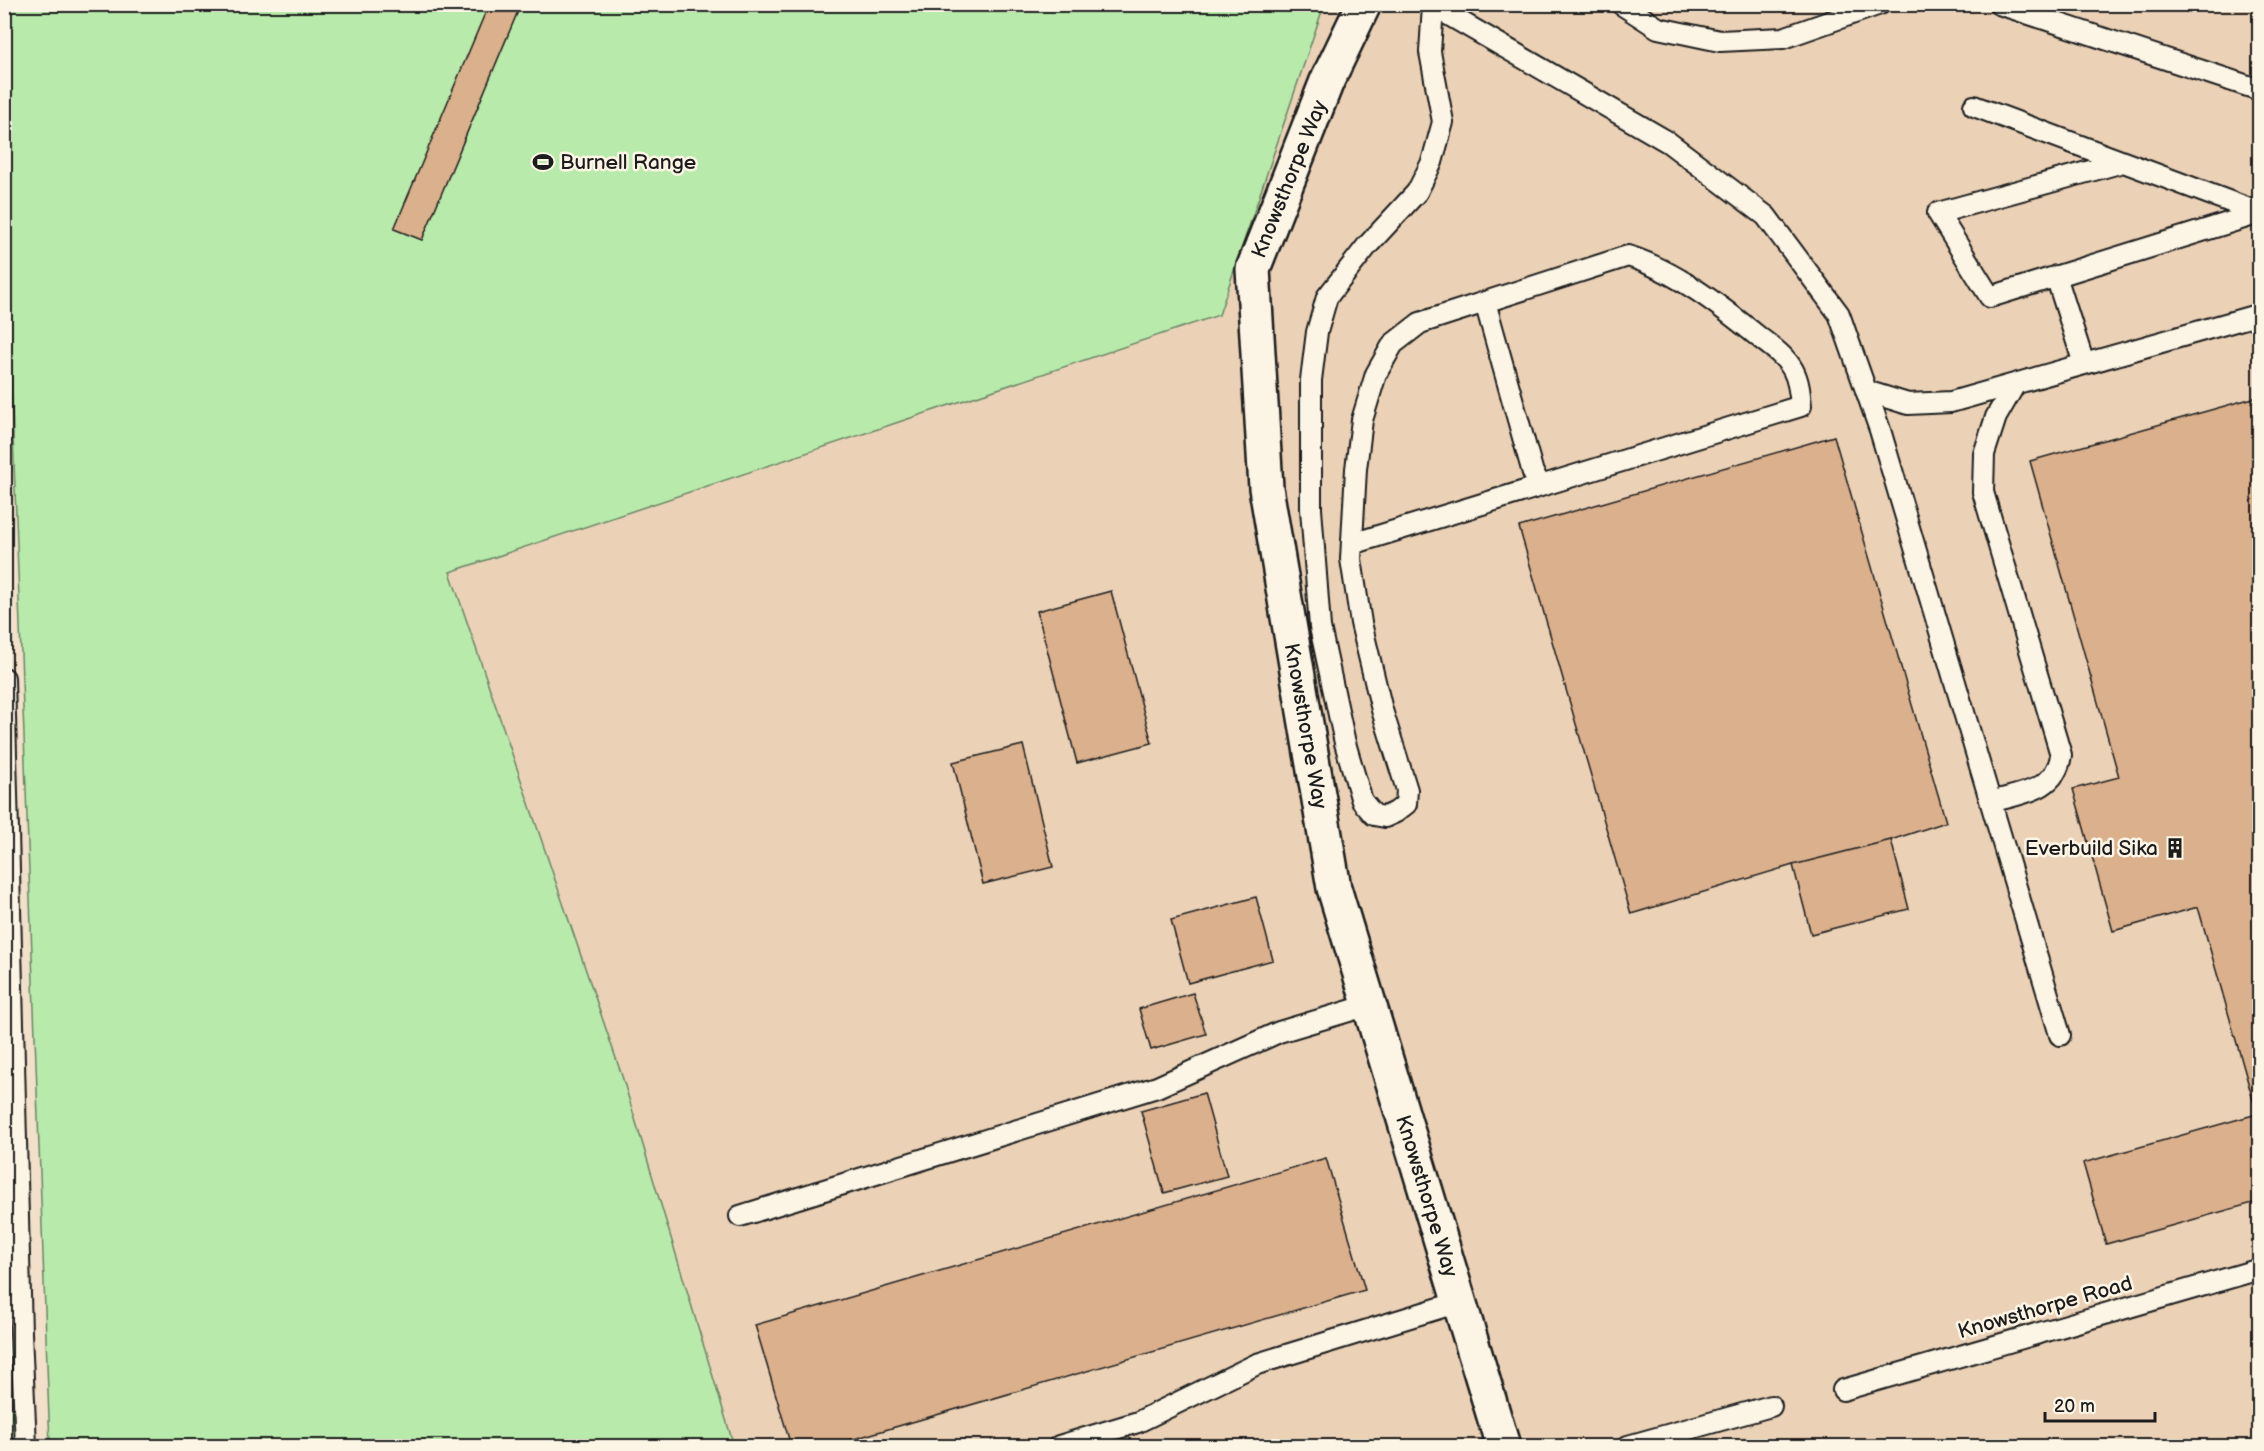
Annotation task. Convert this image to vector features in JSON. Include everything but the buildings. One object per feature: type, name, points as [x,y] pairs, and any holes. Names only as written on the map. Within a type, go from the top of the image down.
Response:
[{"type":"street","name":"Knowsthorpe Way","points":[[1364,4],[1327,81],[1253,269],[1266,488],[1334,888],[1503,1446]]},
{"type":"lane","points":[[1621,4],[1658,28],[1720,41],[1783,38],[1880,4]]},
{"type":"lane","points":[[1999,4],[2259,90]]},
{"type":"lane","points":[[1352,544],[1801,406],[1799,388],[1792,369],[1780,354],[1726,309],[1648,262],[1628,256],[1420,323],[1393,344],[1376,374],[1362,420],[1356,469],[1352,544],[1361,623],[1382,710],[1407,790],[1406,804],[1396,812],[1385,817],[1374,814],[1362,801],[1346,743],[1320,627],[1311,508],[1311,380],[1317,332],[1327,297],[1360,254],[1417,192],[1432,162],[1443,122],[1430,52],[1431,5],[1668,142],[1766,216],[1839,314],[1884,441],[2060,1035]]},
{"type":"lane","points":[[1974,106],[2259,213]]},
{"type":"lane","points":[[2122,162],[1938,213],[1990,297],[2259,213]]},
{"type":"lane","points":[[2056,276],[2084,364]]},
{"type":"lane","points":[[1485,302],[1533,473],[1541,485]]},
{"type":"lane","points":[[1866,391],[1908,404],[1951,402],[2259,314]]},
{"type":"lane","points":[[1990,802],[2043,786],[2056,774],[2061,755],[1983,492],[1984,454],[1996,417],[2015,384]]},
{"type":"lane","points":[[4,678],[26,1446]]},
{"type":"lane","points":[[740,1216],[1157,1087],[1279,1032],[1370,1005]]},
{"type":"lane","name":"Knowsthorpe Road","points":[[1843,1390],[2258,1273]]},
{"type":"lane","points":[[1059,1446],[1138,1422],[1257,1364],[1459,1302]]},
{"type":"lane","points":[[1628,1446],[1771,1406]]},
{"type":"shaded area","points":[[1324,5],[2259,5],[2259,1446],[734,1446],[622,1076],[449,572],[1219,315]]},
{"type":"green space","points":[[11,5],[1324,5],[1219,315],[450,572],[622,1076],[734,1446],[50,1446],[5,216],[5,76]]},
{"type":"green space","points":[[19,1211],[26,1446],[5,1446],[4,1222]]},
{"type":"place","name":"Burnell Range","points":[[543,162]]},
{"type":"place","name":"Everbuild Sika","points":[[2175,848]]}]
